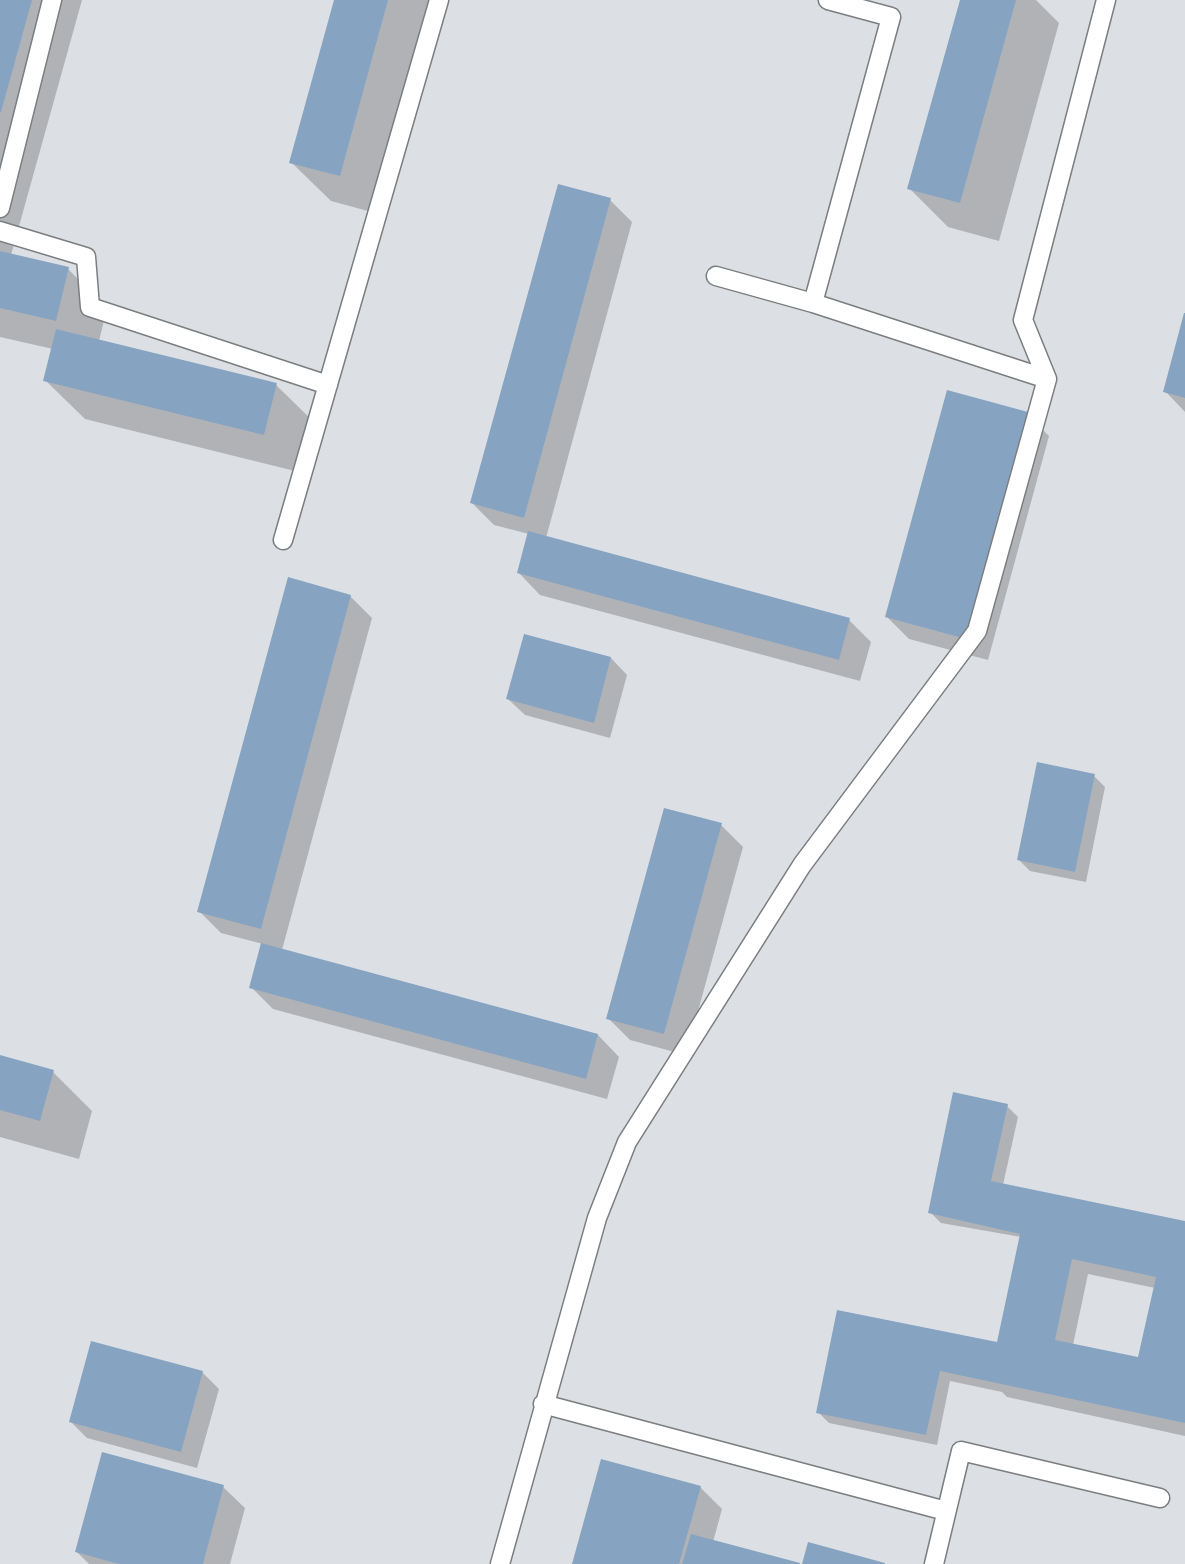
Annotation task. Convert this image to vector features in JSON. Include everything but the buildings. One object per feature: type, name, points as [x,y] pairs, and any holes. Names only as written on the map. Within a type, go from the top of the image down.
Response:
[{"type":"lane","points":[[0,208],[52,0]]},
{"type":"lane","points":[[283,540],[439,0]]},
{"type":"lane","points":[[813,303],[891,18],[828,0]]},
{"type":"lane","points":[[500,1564],[597,1218],[627,1142],[802,864],[977,631],[1047,379],[1023,320],[1106,0]]},
{"type":"lane","points":[[0,231],[86,257],[90,307],[328,385]]},
{"type":"lane","points":[[716,276],[813,303],[1047,379]]},
{"type":"lane","points":[[543,1404],[946,1511]]},
{"type":"lane","points":[[934,1564],[961,1451],[1160,1499]]}]
